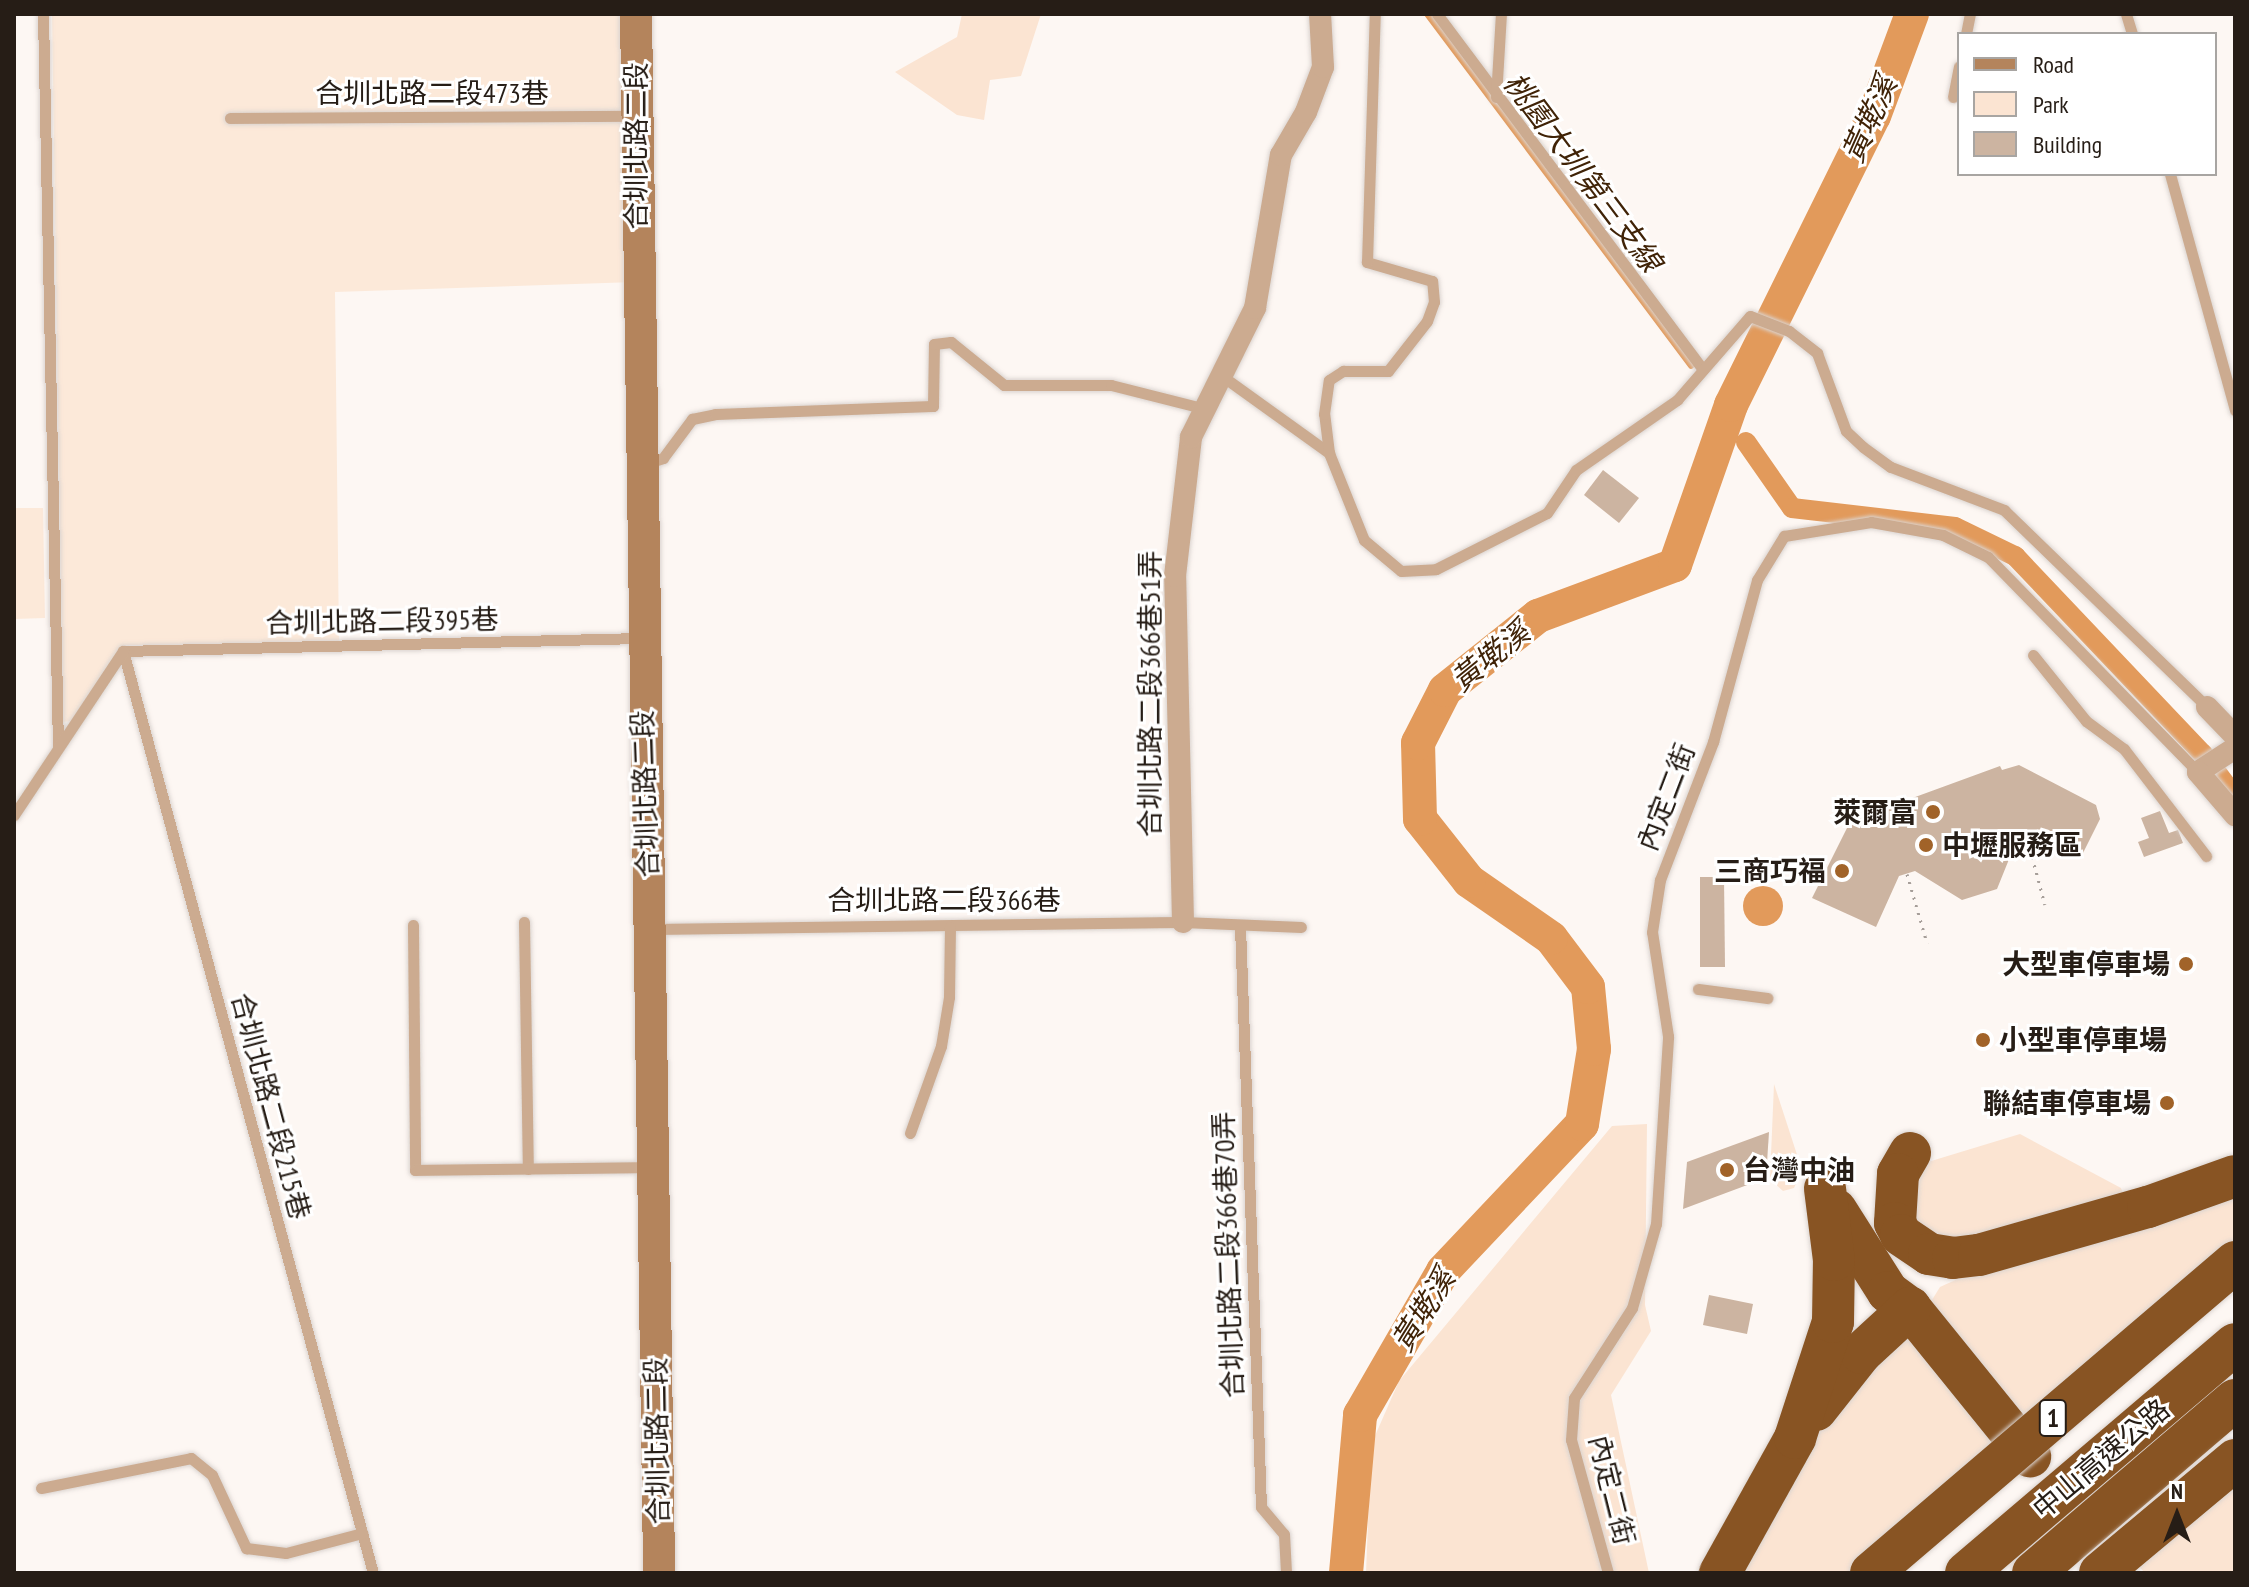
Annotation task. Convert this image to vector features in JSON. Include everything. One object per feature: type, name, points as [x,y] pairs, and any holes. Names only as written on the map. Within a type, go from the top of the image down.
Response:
[{"type":"highway","points":[[1910,1308],[1884,1237],[1878,1200],[1888,1177],[1910,1153],[1898,1174],[1895,1223],[1901,1235],[1929,1254],[1953,1258],[1979,1255],[2148,1207],[2235,1176]]},
{"type":"highway","points":[[1795,1438],[1833,1322],[1834,1260],[1825,1189],[1863,1259],[1888,1292],[1910,1308],[2030,1456]]},
{"type":"highway","name":"1","points":[[1871,1573],[2235,1262]]},
{"type":"highway","points":[[1720,1573],[1795,1438],[1861,1353],[1910,1308]]},
{"type":"highway","name":"中山高速公路","points":[[1966,1573],[2235,1344]]},
{"type":"highway","name":"中山高速公路","points":[[2033,1573],[2235,1400]]},
{"type":"highway","points":[[2118,1571],[2235,1460]]},
{"type":"street","name":"合圳北路二段","points":[[636,14],[641,638],[659,1573]]},
{"type":"street","name":"合圳北路二段366巷51弄","points":[[1183,922],[1175,576],[1191,437],[1208,409],[1255,308],[1281,155],[1306,112],[1323,67],[1320,14]]},
{"type":"street","points":[[2207,707],[2235,736]]},
{"type":"street","points":[[2235,748],[2201,768],[2235,815]]},
{"type":"lane","points":[[43,14],[58,747]]},
{"type":"lane","points":[[1375,14],[1367,262],[1432,281],[1434,302],[1427,321],[1388,371],[1343,371],[1329,380],[1324,414],[1329,453],[1364,540],[1401,571],[1436,569],[1547,513],[1576,470],[1677,400],[1750,316],[1789,331],[1817,353],[1846,431],[1863,447],[1891,467],[2004,510],[2207,707]]},
{"type":"lane","points":[[1437,14],[1496,97],[1703,369]]},
{"type":"lane","points":[[1496,97],[1501,14]]},
{"type":"lane","points":[[1953,97],[1957,77]]},
{"type":"lane","name":"合圳北路二段473巷","points":[[230,118],[635,116]]},
{"type":"lane","points":[[2171,176],[2235,410]]},
{"type":"lane","points":[[640,465],[663,458],[692,419],[715,414],[933,406],[934,344],[951,342],[1004,385],[1111,385],[1208,409]]},
{"type":"lane","points":[[1222,376],[1329,453]]},
{"type":"lane","name":"內定二街","points":[[1608,1573],[1571,1440],[1574,1398],[1632,1308],[1656,1224],[1668,1036],[1652,932],[1660,880],[1713,742],[1757,580],[1784,536],[1871,522],[1943,535],[1988,557],[2201,768]]},
{"type":"lane","name":"合圳北路二段395巷","points":[[123,651],[641,638]]},
{"type":"lane","points":[[14,815],[123,651]]},
{"type":"lane","name":"合圳北路二段215巷","points":[[123,651],[373,1573]]},
{"type":"lane","points":[[2033,655],[2086,721],[2124,749],[2206,856]]},
{"type":"lane","points":[[524,922],[528,1169]]},
{"type":"lane","name":"合圳北路二段366巷","points":[[649,929],[1183,922],[1301,927]]},
{"type":"lane","points":[[413,925],[415,1170],[652,1167]]},
{"type":"lane","name":"合圳北路二段366巷70弄","points":[[1240,926],[1261,1507],[1284,1534],[1286,1573]]},
{"type":"lane","points":[[910,1133],[941,1046],[949,997],[950,927]]},
{"type":"lane","points":[[1698,989],[1767,998]]},
{"type":"lane","points":[[41,1488],[191,1458],[212,1475],[246,1548],[286,1553],[362,1533]]},
{"type":"path","points":[[2026,834],[2045,905]]},
{"type":"path","points":[[1907,874],[1927,943]]},
{"type":"shaded area","points":[[52,14],[626,14],[635,282],[335,292],[339,644],[123,645],[71,721],[63,722]]},
{"type":"shaded area","points":[[14,508],[43,508],[45,618],[14,619]]},
{"type":"shaded area","points":[[1763,886],[1777,892],[1783,906],[1777,920],[1763,926],[1749,920],[1743,906],[1749,892]]},
{"type":"green space","points":[[962,14],[1041,14],[1021,76],[990,80],[984,120],[957,115],[895,72],[957,37]]},
{"type":"green space","points":[[1774,1084],[1802,1170],[1794,1188],[1783,1191],[1770,1179]]},
{"type":"green space","points":[[1647,1124],[1645,1305],[1651,1331],[1611,1395],[1649,1573],[1366,1573],[1371,1445],[1399,1381],[1612,1126]]},
{"type":"green space","points":[[2020,1134],[2121,1188],[2124,1197],[1946,1246],[1910,1227],[1918,1165]]},
{"type":"green space","points":[[2235,1185],[2235,1288],[2040,1449],[1927,1308],[1940,1287],[1999,1260]]},
{"type":"green space","points":[[1909,1333],[2019,1466],[1901,1573],[1734,1573],[1848,1381]]},
{"type":"green space","points":[[2235,1469],[2235,1573],[2145,1573],[2131,1558]]},
{"type":"building","points":[[1603,470],[1639,498],[1619,523],[1584,495]]},
{"type":"building","name":"中壢服務區","points":[[2019,765],[2096,805],[2100,819],[2083,853],[2037,830],[2018,837],[1997,889],[1962,900],[1915,871],[1899,876],[1876,927],[1812,898],[1856,810],[1866,815],[2000,766],[2002,770]]},
{"type":"building","points":[[2160,811],[2169,833],[2178,830],[2183,843],[2144,857],[2138,842],[2149,838],[2141,818]]},
{"type":"building","points":[[1700,877],[1724,877],[1725,967],[1700,967]]},
{"type":"building","name":"台灣中油","points":[[1769,1132],[1766,1178],[1683,1209],[1687,1162]]},
{"type":"building","points":[[1709,1295],[1753,1304],[1747,1334],[1703,1325]]},
{"type":"waterway","name":"桃園大圳第三支線","points":[[1427,14],[1691,366]]},
{"type":"waterway","name":"黃墘溪","points":[[1346,1573],[1360,1415],[1443,1271],[1582,1124],[1594,1049],[1588,987],[1551,938],[1469,881],[1420,819],[1418,743],[1445,690],[1538,616],[1675,565],[1731,405],[1874,116],[1912,14]]},
{"type":"waterway","name":"桃園大圳第三支線","points":[[1746,442],[1792,508],[1955,527],[2015,556],[2203,754],[2235,797]]},
{"type":"place","name":"萊爾富","points":[[1933,812]]},
{"type":"place","name":"中壢服務區","points":[[1926,845]]},
{"type":"place","name":"三商巧福","points":[[1842,871]]},
{"type":"place","name":"大型車停車場","points":[[2186,964]]},
{"type":"place","name":"小型車停車場","points":[[1983,1040]]},
{"type":"place","name":"聯結車停車場","points":[[2167,1103]]},
{"type":"place","name":"台灣中油","points":[[1727,1170]]}]
